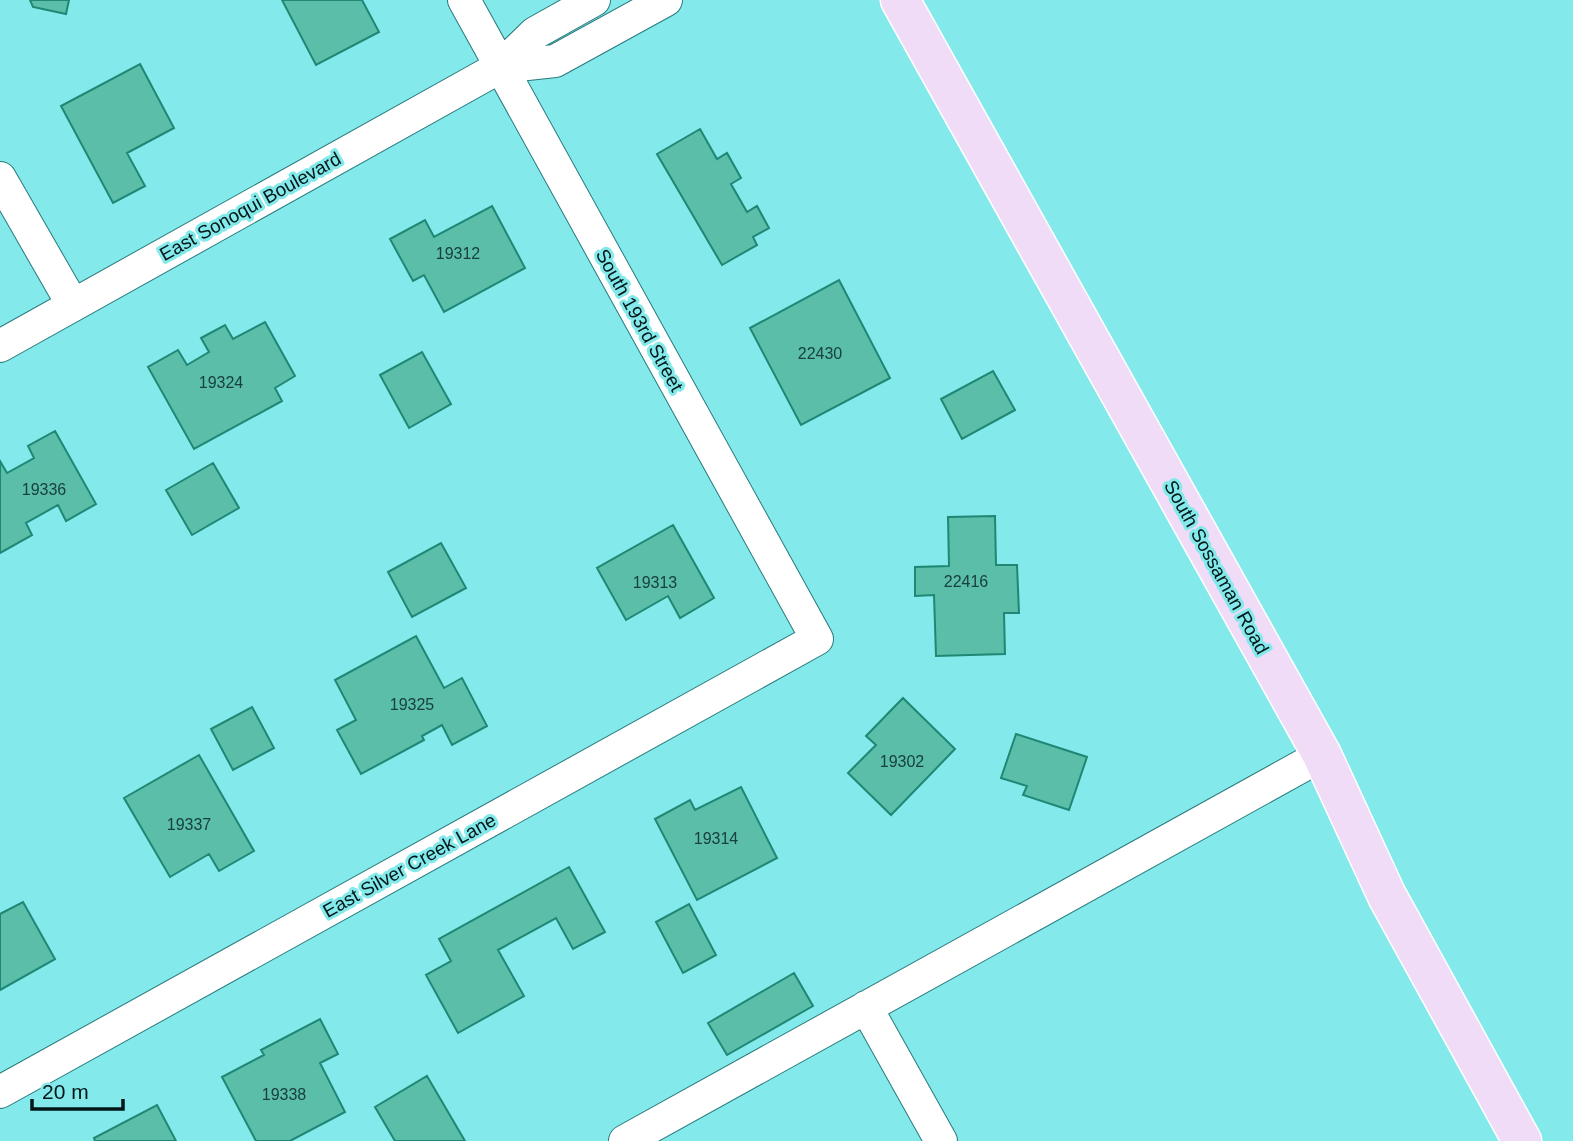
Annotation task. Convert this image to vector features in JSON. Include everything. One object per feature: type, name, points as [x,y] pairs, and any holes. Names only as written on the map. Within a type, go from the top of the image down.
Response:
[{"type":"main road","name":"South Sossaman Road","points":[[900,0],[1322,755],[1387,896],[1522,1141]]},
{"type":"street","name":"South 193rd Street","points":[[464,0],[817,639]]},
{"type":"street","name":"East Sonoqui Boulevard","points":[[0,346],[500,66],[535,33],[594,0]]},
{"type":"street","name":"East Sonoqui Boulevard","points":[[500,66],[555,61],[666,0]]},
{"type":"street","points":[[0,178],[73,305]]},
{"type":"street","name":"East Silver Creek Lane","points":[[0,1092],[817,639]]},
{"type":"street","points":[[625,1141],[1322,755]]},
{"type":"street","points":[[866,1007],[941,1141]]},
{"type":"building","points":[[30,0],[69,0],[66,14],[33,7]]},
{"type":"building","points":[[282,0],[362,0],[379,32],[316,65]]},
{"type":"building","points":[[140,64],[174,128],[127,153],[145,186],[113,203],[61,106]]},
{"type":"building","points":[[700,129],[717,159],[727,153],[741,178],[731,184],[747,212],[757,206],[769,228],[753,237],[757,245],[722,265],[657,154]]},
{"type":"building","points":[[492,206],[525,268],[444,312],[424,275],[413,281],[390,239],[425,220],[434,237]]},
{"type":"building","points":[[839,280],[890,378],[801,425],[750,328]]},
{"type":"building","points":[[265,322],[295,376],[275,388],[282,401],[194,449],[148,367],[178,350],[187,365],[209,352],[201,338],[225,325],[233,339]]},
{"type":"building","points":[[422,352],[451,404],[409,428],[380,375]]},
{"type":"building","points":[[993,371],[1015,410],[962,439],[941,399]]},
{"type":"building","points":[[55,431],[96,504],[66,521],[58,505],[26,523],[32,535],[0,553],[0,461],[7,473],[34,458],[28,446]]},
{"type":"building","points":[[213,463],[239,508],[192,535],[166,490]]},
{"type":"building","points":[[995,516],[996,565],[1017,565],[1019,613],[1004,613],[1005,654],[936,656],[934,595],[915,596],[915,567],[949,566],[948,517]]},
{"type":"building","points":[[673,525],[714,598],[680,618],[668,596],[626,620],[597,568]]},
{"type":"building","points":[[441,543],[466,588],[412,617],[388,572]]},
{"type":"building","points":[[416,636],[444,688],[462,678],[487,726],[452,745],[442,725],[422,736],[424,740],[361,774],[337,730],[356,720],[335,680]]},
{"type":"building","points":[[903,698],[955,749],[891,815],[848,773],[876,745],[866,736]]},
{"type":"building","points":[[252,707],[274,748],[233,770],[211,729]]},
{"type":"building","points":[[1016,734],[1087,757],[1069,810],[1023,795],[1027,786],[1001,778]]},
{"type":"building","points":[[199,755],[254,851],[219,871],[209,854],[170,877],[124,798]]},
{"type":"building","points":[[741,787],[777,858],[697,900],[655,819],[690,800],[695,810]]},
{"type":"building","points":[[569,867],[605,932],[573,949],[556,918],[498,950],[524,996],[458,1033],[426,975],[451,961],[439,939]]},
{"type":"building","points":[[23,902],[55,959],[0,990],[0,914]]},
{"type":"building","points":[[689,904],[716,955],[683,973],[656,922]]},
{"type":"building","points":[[794,973],[813,1006],[727,1055],[708,1023]]},
{"type":"building","points":[[320,1019],[338,1054],[320,1063],[345,1112],[290,1141],[256,1141],[222,1077],[264,1055],[261,1050]]},
{"type":"building","points":[[427,1076],[465,1141],[395,1141],[375,1107]]},
{"type":"building","points":[[157,1105],[176,1141],[95,1141],[94,1138]]}]
